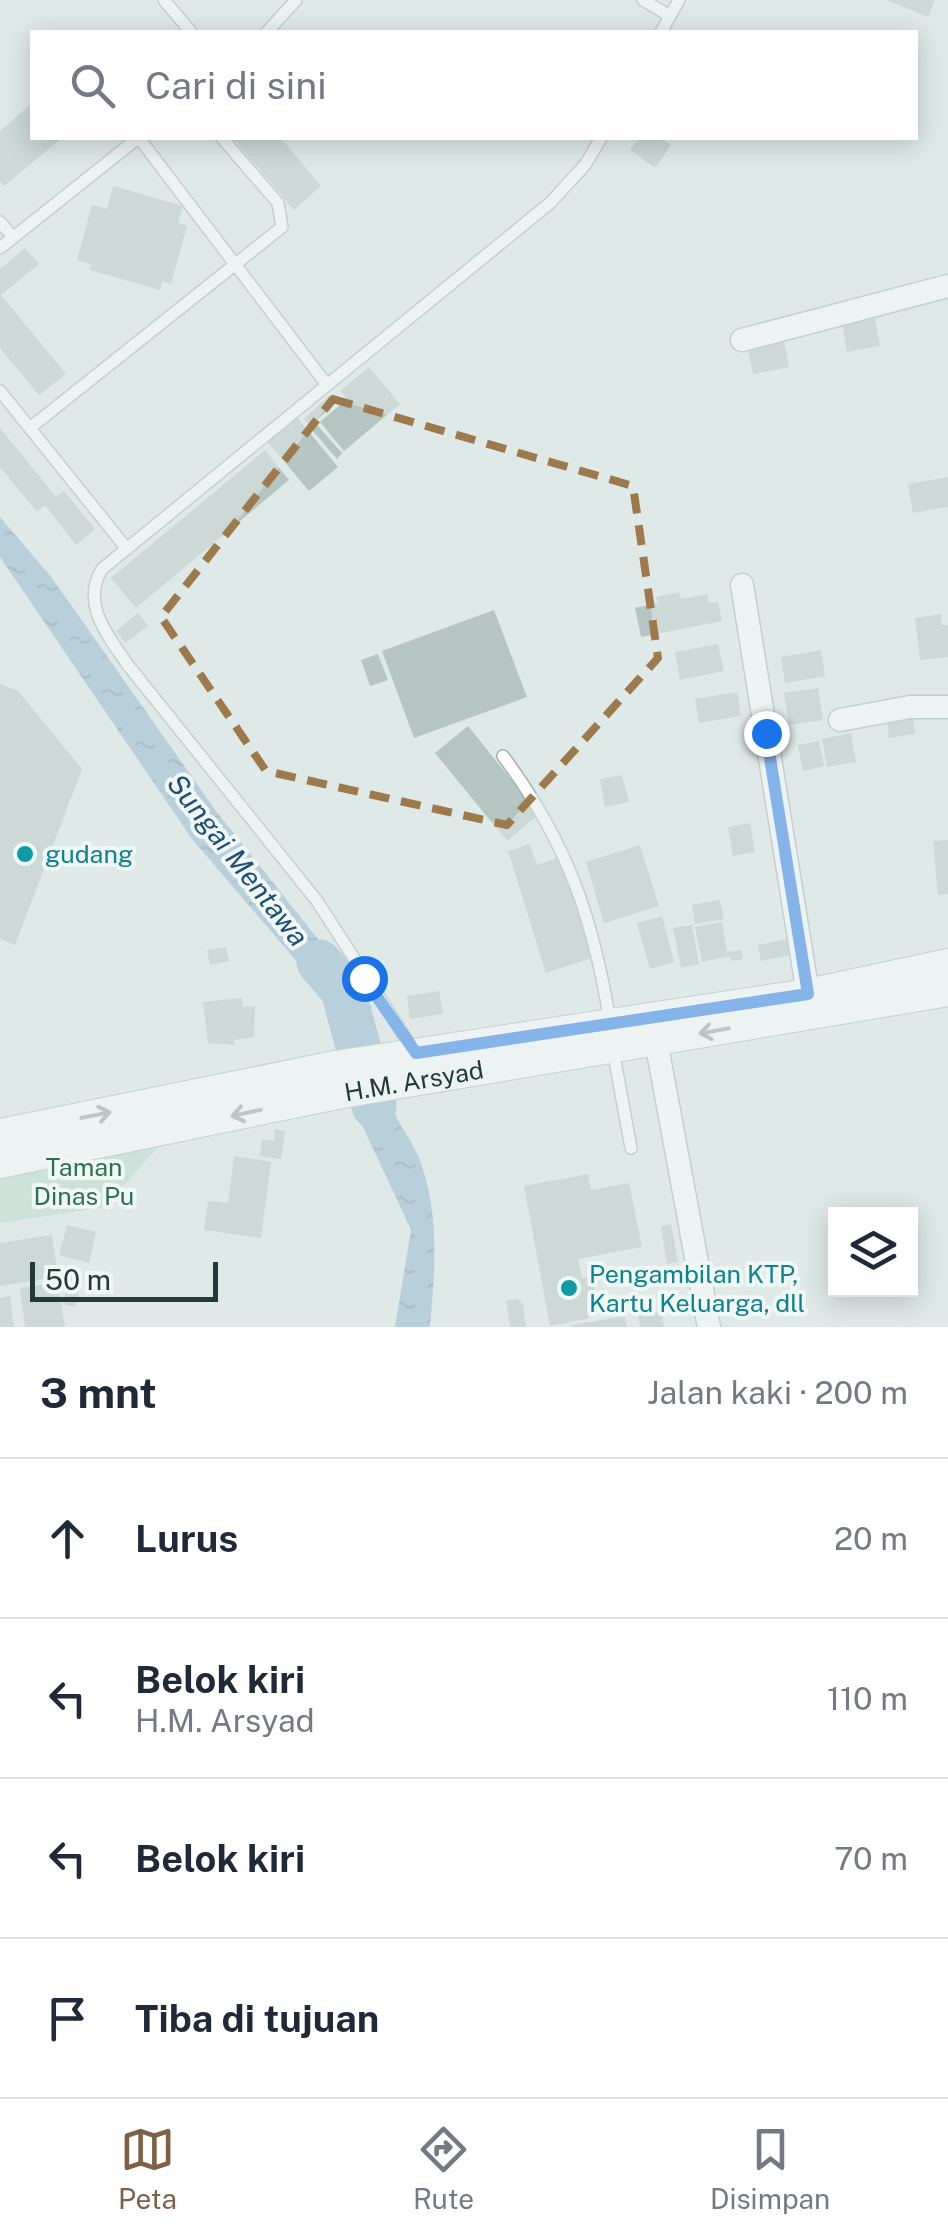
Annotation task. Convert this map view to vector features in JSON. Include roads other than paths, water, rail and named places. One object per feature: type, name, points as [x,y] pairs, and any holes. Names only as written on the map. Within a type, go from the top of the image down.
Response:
[{"type":"street","points":[[742,340],[948,286]]},
{"type":"street","points":[[742,584],[808,994]]},
{"type":"street","points":[[840,720],[910,708],[948,707]]},
{"type":"street","name":"H.M. Arsyad","points":[[0,1134],[611,1035],[948,964]]},
{"type":"street","name":"H.M. Arsyad","points":[[611,1035],[656,1041],[948,990]]},
{"type":"street","points":[[656,1041],[709,1327]]},
{"type":"street","name":"H.M. Arsyad","points":[[0,1163],[338,1080]]},
{"type":"lane","points":[[164,0],[189,30]]},
{"type":"lane","points":[[268,30],[296,0]]},
{"type":"lane","points":[[643,0],[670,16]]},
{"type":"lane","points":[[661,30],[679,0]]},
{"type":"lane","points":[[0,248],[135,140]]},
{"type":"lane","points":[[140,140],[327,385]]},
{"type":"lane","points":[[30,428],[282,227],[284,215],[224,140]]},
{"type":"lane","points":[[405,1070],[317,900],[128,664],[93,604],[94,582],[127,549],[550,203],[586,165],[600,140]]},
{"type":"lane","points":[[0,222],[13,237]]},
{"type":"lane","points":[[0,390],[127,549]]},
{"type":"lane","points":[[503,756],[562,846],[602,972],[631,1148]]},
{"type":"water","name":"Sungai Mentawa","points":[[0,517],[52,578],[216,811],[372,1007],[341,1013],[192,839],[0,557]]},
{"type":"water","points":[[390,1096],[395,1114],[419,1158],[430,1199],[434,1263],[430,1327],[395,1327],[411,1230],[351,1101]]},
{"type":"waterway","name":"Sungai Mentawa","points":[[319,962],[343,990],[374,1106]]},
{"type":"place","name":"gudang","points":[[25,854]]},
{"type":"place","name":"Pengambilan KTP, Kartu Keluarga, dll","points":[[569,1288]]},
{"type":"park label","name":"Taman Dinas Pu","points":[[84,1182]]}]
